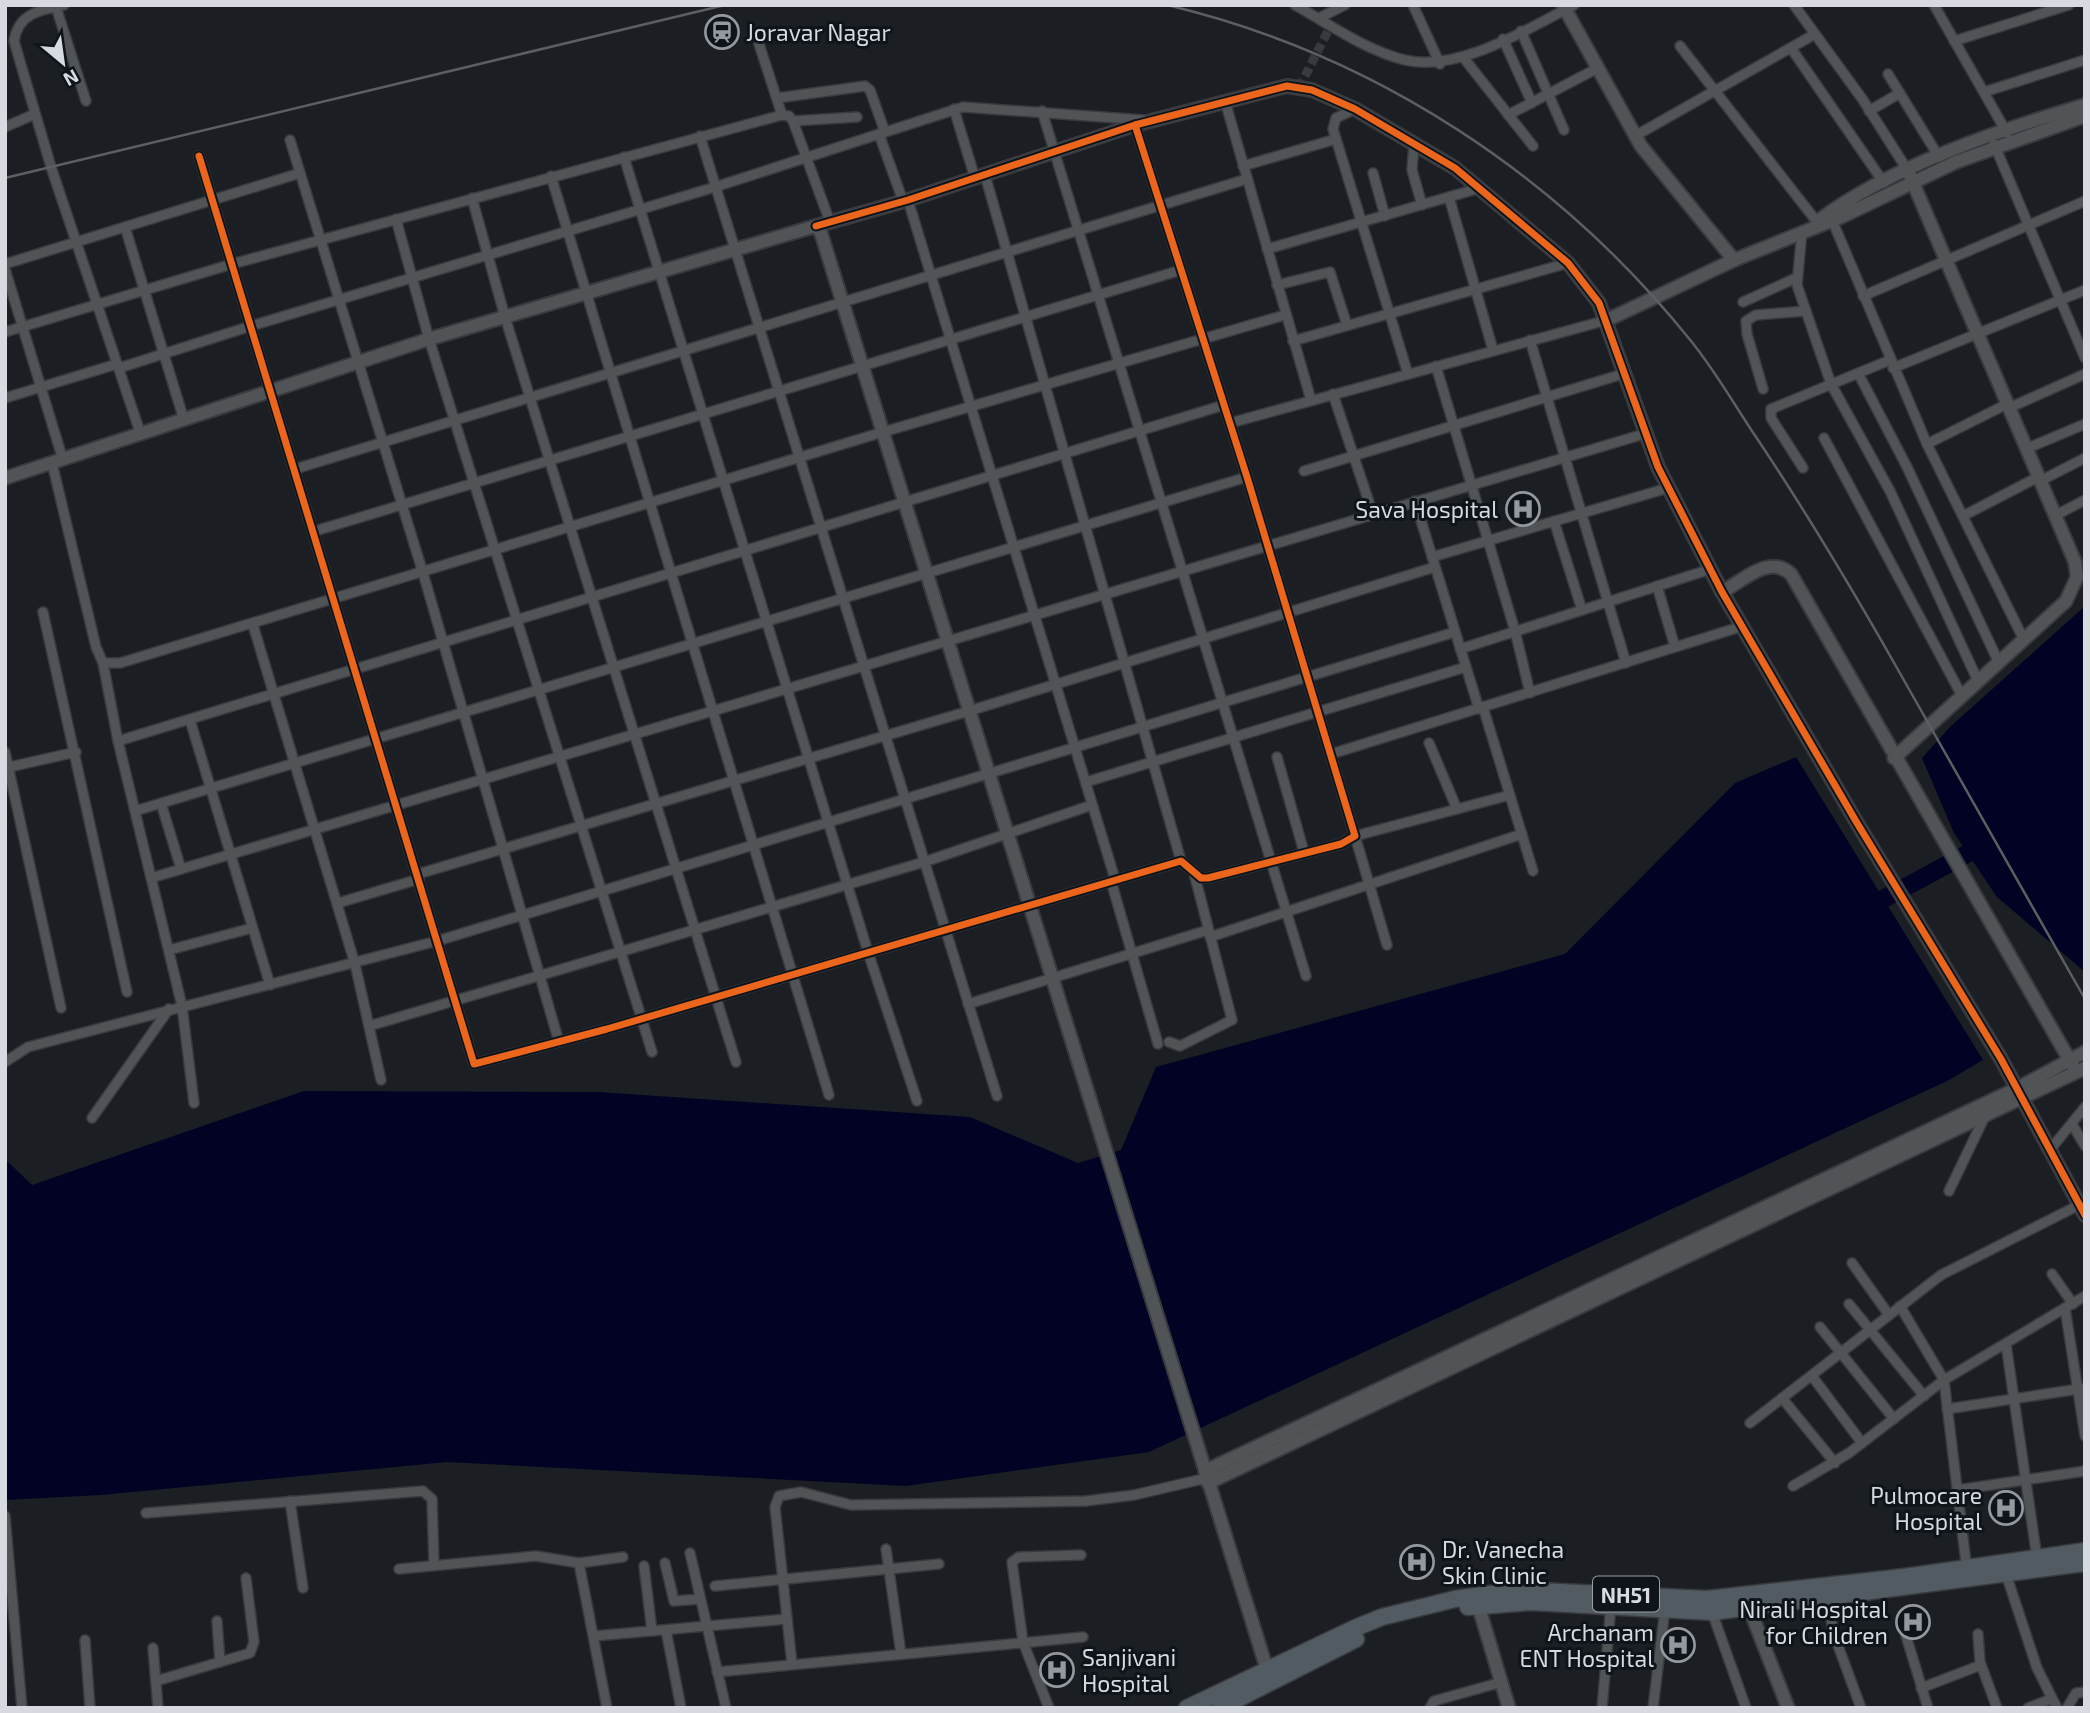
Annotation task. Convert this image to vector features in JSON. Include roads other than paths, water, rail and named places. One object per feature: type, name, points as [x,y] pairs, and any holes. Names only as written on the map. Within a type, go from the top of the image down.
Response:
[{"type":"highway","name":"NH51","points":[[1477,1601],[1611,1605],[1712,1612],[1746,1602],[1967,1573],[2085,1551]]},
{"type":"highway","name":"NH51","points":[[1967,1573],[2006,1574],[2085,1563]]},
{"type":"highway","name":"NH51","points":[[1187,1708],[1385,1626],[1477,1601],[1549,1590],[1746,1602]]},
{"type":"highway","name":"NH51","points":[[1220,1708],[1269,1676]]},
{"type":"street","points":[[1295,5],[1402,60],[1440,64],[1463,57],[1521,31],[1567,7],[1596,69],[1635,136],[1734,260]]},
{"type":"street","points":[[1319,18],[1345,5]]},
{"type":"street","points":[[1413,5],[1440,64]]},
{"type":"street","points":[[1794,5],[1870,111],[1910,177],[2076,562],[2077,578],[2066,601],[1894,758]]},
{"type":"street","points":[[1934,5],[2009,135]]},
{"type":"street","points":[[1954,41],[2069,5]]},
{"type":"street","points":[[86,102],[60,6],[23,18],[9,42],[141,435]]},
{"type":"street","points":[[1521,31],[1564,130]]},
{"type":"street","points":[[1635,136],[1815,34]]},
{"type":"street","points":[[1503,39],[1532,103]]},
{"type":"street","points":[[759,44],[782,114],[793,121],[857,117]]},
{"type":"street","points":[[1680,46],[1808,227]]},
{"type":"street","points":[[1791,48],[1884,183]]},
{"type":"street","points":[[1463,57],[1533,146]]},
{"type":"street","points":[[1984,92],[2085,60]]},
{"type":"street","points":[[1508,115],[1596,69]]},
{"type":"street","points":[[1888,74],[1939,157]]},
{"type":"street","points":[[776,98],[865,86],[870,90],[931,276],[1086,782],[1158,1044]]},
{"type":"street","points":[[5,478],[429,339],[905,201],[1135,125],[1287,86],[1312,90],[1354,108],[1455,168],[1568,263],[1599,303],[1626,373],[1644,434],[1668,488],[1722,592],[1857,823],[2001,1059],[2082,1210],[1941,1275],[1750,1423]]},
{"type":"street","points":[[1870,111],[1900,93]]},
{"type":"street","points":[[1225,101],[1311,400]]},
{"type":"street","points":[[1978,681],[1890,491],[1831,384],[1796,278],[1808,227],[1833,209],[1884,183],[1910,177],[1939,157],[2009,135],[2085,105]]},
{"type":"street","points":[[5,398],[164,354],[715,187],[954,109],[974,106],[1153,121]]},
{"type":"street","points":[[1354,108],[1333,123],[1336,139],[1408,374]]},
{"type":"street","points":[[954,109],[1006,253],[1181,861]]},
{"type":"street","points":[[1042,111],[1306,976]]},
{"type":"street","points":[[5,127],[35,114]]},
{"type":"street","points":[[5,332],[232,264],[782,114]]},
{"type":"street","points":[[2009,135],[2085,116]]},
{"type":"street","points":[[793,121],[830,222]]},
{"type":"street","points":[[1135,125],[1268,545],[1387,945]]},
{"type":"street","points":[[700,136],[733,250],[822,528],[997,1096]]},
{"type":"street","points":[[1243,166],[1336,139]]},
{"type":"street","points":[[290,140],[356,363],[444,643],[559,1042]]},
{"type":"street","points":[[1230,423],[1607,320],[1808,227],[1832,220],[1910,177],[1992,141]]},
{"type":"street","points":[[1992,141],[2085,358]]},
{"type":"street","points":[[1414,143],[1412,170],[1422,205]]},
{"type":"street","points":[[199,156],[357,669],[474,1064],[642,1019],[1181,861],[1187,863],[1201,878],[1209,878],[1341,844],[1355,836],[1510,795]]},
{"type":"street","points":[[624,157],[847,885],[917,1101]]},
{"type":"street","points":[[194,1103],[182,1006],[118,741],[103,663],[96,647],[41,387],[5,267],[76,242],[300,173]]},
{"type":"street","points":[[1373,173],[1385,216]]},
{"type":"street","points":[[551,176],[648,505],[829,1095]]},
{"type":"street","points":[[295,470],[1247,179]]},
{"type":"street","points":[[1267,249],[1480,188]]},
{"type":"street","points":[[1449,197],[1493,350]]},
{"type":"street","points":[[472,198],[505,317],[736,1062]]},
{"type":"street","points":[[1863,296],[2085,201]]},
{"type":"street","points":[[396,219],[429,339],[652,1052]]},
{"type":"street","points":[[1832,220],[1927,444],[2024,640]]},
{"type":"street","points":[[816,226],[821,233],[843,303],[1269,1676]]},
{"type":"street","points":[[125,227],[184,420]]},
{"type":"street","points":[[1293,341],[1568,263]]},
{"type":"street","points":[[314,531],[1181,270]]},
{"type":"street","points":[[1277,285],[1330,272],[1347,325]]},
{"type":"street","points":[[1743,302],[1796,278]]},
{"type":"street","points":[[1803,468],[1769,414],[1774,407],[1858,373],[1979,333],[2085,290]]},
{"type":"street","points":[[1763,389],[1747,334],[1746,321],[1756,315],[1806,311]]},
{"type":"street","points":[[103,663],[120,663],[253,625],[883,432],[1285,315]]},
{"type":"street","points":[[1530,340],[1626,663]]},
{"type":"street","points":[[1436,366],[1515,631],[1530,693]]},
{"type":"street","points":[[1304,471],[1626,373]]},
{"type":"street","points":[[1858,373],[1998,663]]},
{"type":"street","points":[[1927,444],[2085,374]]},
{"type":"street","points":[[1334,394],[1373,514]]},
{"type":"street","points":[[118,741],[1224,405]]},
{"type":"street","points":[[2028,447],[2085,424]]},
{"type":"street","points":[[151,878],[1644,434]]},
{"type":"street","points":[[1824,438],[1962,696]]},
{"type":"street","points":[[1963,516],[2085,458]]},
{"type":"street","points":[[135,811],[1247,477]]},
{"type":"street","points":[[338,903],[503,849],[1288,613],[1488,541],[1668,488]]},
{"type":"street","points":[[2056,515],[2085,500]]},
{"type":"street","points":[[1415,502],[1460,649],[1534,871]]},
{"type":"street","points":[[1554,522],[1582,610]]},
{"type":"street","points":[[792,1664],[775,1507],[779,1496],[788,1492],[852,1505],[1086,1501],[1134,1495],[1207,1477],[2018,1094],[2080,1070],[2070,1060],[1894,758],[1791,574],[1782,566],[1771,564],[1722,592]]},
{"type":"street","points":[[1460,649],[1710,569]]},
{"type":"street","points":[[1657,586],[1675,647]]},
{"type":"street","points":[[43,612],[127,992]]},
{"type":"street","points":[[253,625],[317,828],[355,964],[381,1080]]},
{"type":"street","points":[[1331,754],[1743,626]]},
{"type":"street","points":[[5,1062],[28,1046],[437,941],[1455,632]]},
{"type":"street","points":[[1086,782],[1466,667]]},
{"type":"street","points":[[190,720],[270,985]]},
{"type":"street","points":[[1429,743],[1457,809]]},
{"type":"street","points":[[5,752],[61,1008]]},
{"type":"street","points":[[7,767],[76,752]]},
{"type":"street","points":[[1277,757],[1304,852]]},
{"type":"street","points":[[161,803],[181,869]]},
{"type":"street","points":[[369,1026],[923,862],[1092,805]]},
{"type":"street","points":[[968,1004],[1132,953],[1286,912],[1522,834]]},
{"type":"street","points":[[1169,1042],[1180,1046],[1232,1020],[1194,873]]},
{"type":"street","points":[[169,950],[252,928]]},
{"type":"street","points":[[92,1118],[169,1009]]},
{"type":"street","points":[[1799,1197],[1985,1116],[2085,1052]]},
{"type":"street","points":[[2049,1151],[2085,1107]]},
{"type":"street","points":[[1949,1191],[1985,1116]]},
{"type":"street","points":[[2072,1124],[2085,1146]]},
{"type":"street","points":[[1852,1263],[1889,1315]]},
{"type":"street","points":[[2052,1274],[2069,1306],[2085,1436]]},
{"type":"street","points":[[1793,1486],[1835,1462],[1944,1380],[2085,1296]]},
{"type":"street","points":[[1850,1304],[1924,1396]]},
{"type":"street","points":[[1899,1306],[1944,1380],[1967,1573]]},
{"type":"street","points":[[1820,1327],[1894,1419]]},
{"type":"street","points":[[2006,1344],[2037,1558]]},
{"type":"street","points":[[1812,1376],[1862,1443]]},
{"type":"street","points":[[1947,1409],[2081,1388]]},
{"type":"street","points":[[1782,1398],[1835,1462]]},
{"type":"street","points":[[1957,1490],[2085,1471]]},
{"type":"street","points":[[146,1513],[416,1492],[429,1494],[432,1499],[434,1566]]},
{"type":"street","points":[[290,1501],[303,1588]]},
{"type":"street","points":[[5,1517],[22,1708]]},
{"type":"street","points":[[886,1549],[901,1654]]},
{"type":"street","points":[[690,1553],[726,1708]]},
{"type":"street","points":[[1049,1708],[1023,1642],[1012,1562],[1019,1557],[1081,1555]]},
{"type":"street","points":[[400,1569],[536,1556],[579,1563],[623,1557]]},
{"type":"street","points":[[579,1563],[607,1708]]},
{"type":"street","points":[[665,1563],[674,1601],[700,1599]]},
{"type":"street","points":[[715,1586],[939,1564]]},
{"type":"street","points":[[644,1566],[652,1632]]},
{"type":"street","points":[[2006,1574],[2051,1699],[2057,1708]]},
{"type":"street","points":[[156,1681],[250,1653],[253,1648],[246,1578]]},
{"type":"street","points":[[1827,1592],[1833,1632],[1861,1708]]},
{"type":"street","points":[[1477,1601],[1509,1708]]},
{"type":"street","points":[[1746,1602],[1788,1708]]},
{"type":"street","points":[[1602,1708],[1611,1605]]},
{"type":"street","points":[[1653,1708],[1665,1609]]},
{"type":"street","points":[[1712,1612],[1746,1708]]},
{"type":"street","points":[[594,1636],[788,1619]]},
{"type":"street","points":[[217,1622],[220,1662]]},
{"type":"street","points":[[666,1630],[681,1708]]},
{"type":"street","points":[[1978,1634],[1981,1665],[1997,1708]]},
{"type":"street","points":[[1906,1636],[1928,1708]]},
{"type":"street","points":[[717,1672],[1083,1637]]},
{"type":"street","points":[[85,1640],[90,1708]]},
{"type":"street","points":[[153,1648],[158,1708]]},
{"type":"street","points":[[1921,1688],[1981,1665]]},
{"type":"street","points":[[1430,1708],[1434,1700],[1502,1682]]},
{"type":"street","points":[[2067,1708],[2076,1693],[2085,1692]]},
{"type":"street","points":[[2028,1708],[2051,1699]]},
{"type":"water","points":[[2085,606],[2085,972],[1997,897],[1954,833],[1922,758],[1951,726]]},
{"type":"water","points":[[1796,757],[1983,1060],[1947,1081],[1149,1452],[906,1486],[447,1462],[101,1495],[5,1500],[5,1159],[32,1185],[304,1091],[598,1092],[970,1117],[1078,1163],[1121,1150],[1156,1067],[1565,954],[1735,783]]},
{"type":"waterway","points":[[1863,910],[1989,842]]},
{"type":"tunnel","points":[[1299,88],[1331,25]]},
{"type":"railway","points":[[5,178],[725,5]]},
{"type":"railway","points":[[1167,5],[1243,27],[1318,55],[1389,89],[1457,129],[1521,175],[1582,225],[1639,281],[1707,362],[1808,517],[2085,999]]},
{"type":"place","name":"Joravar Nagar","points":[[722,32]]},
{"type":"place","name":"Sava Hospital","points":[[1523,509]]},
{"type":"place","name":"Pulmocare Hospital","points":[[2006,1508]]},
{"type":"place","name":"Dr. Vanecha Skin Clinic","points":[[1417,1562]]},
{"type":"place","name":"Nirali Hospital for Children","points":[[1913,1622]]},
{"type":"place","name":"Archanam ENT Hospital","points":[[1678,1645]]},
{"type":"place","name":"Sanjivani Hospital","points":[[1057,1670]]}]
